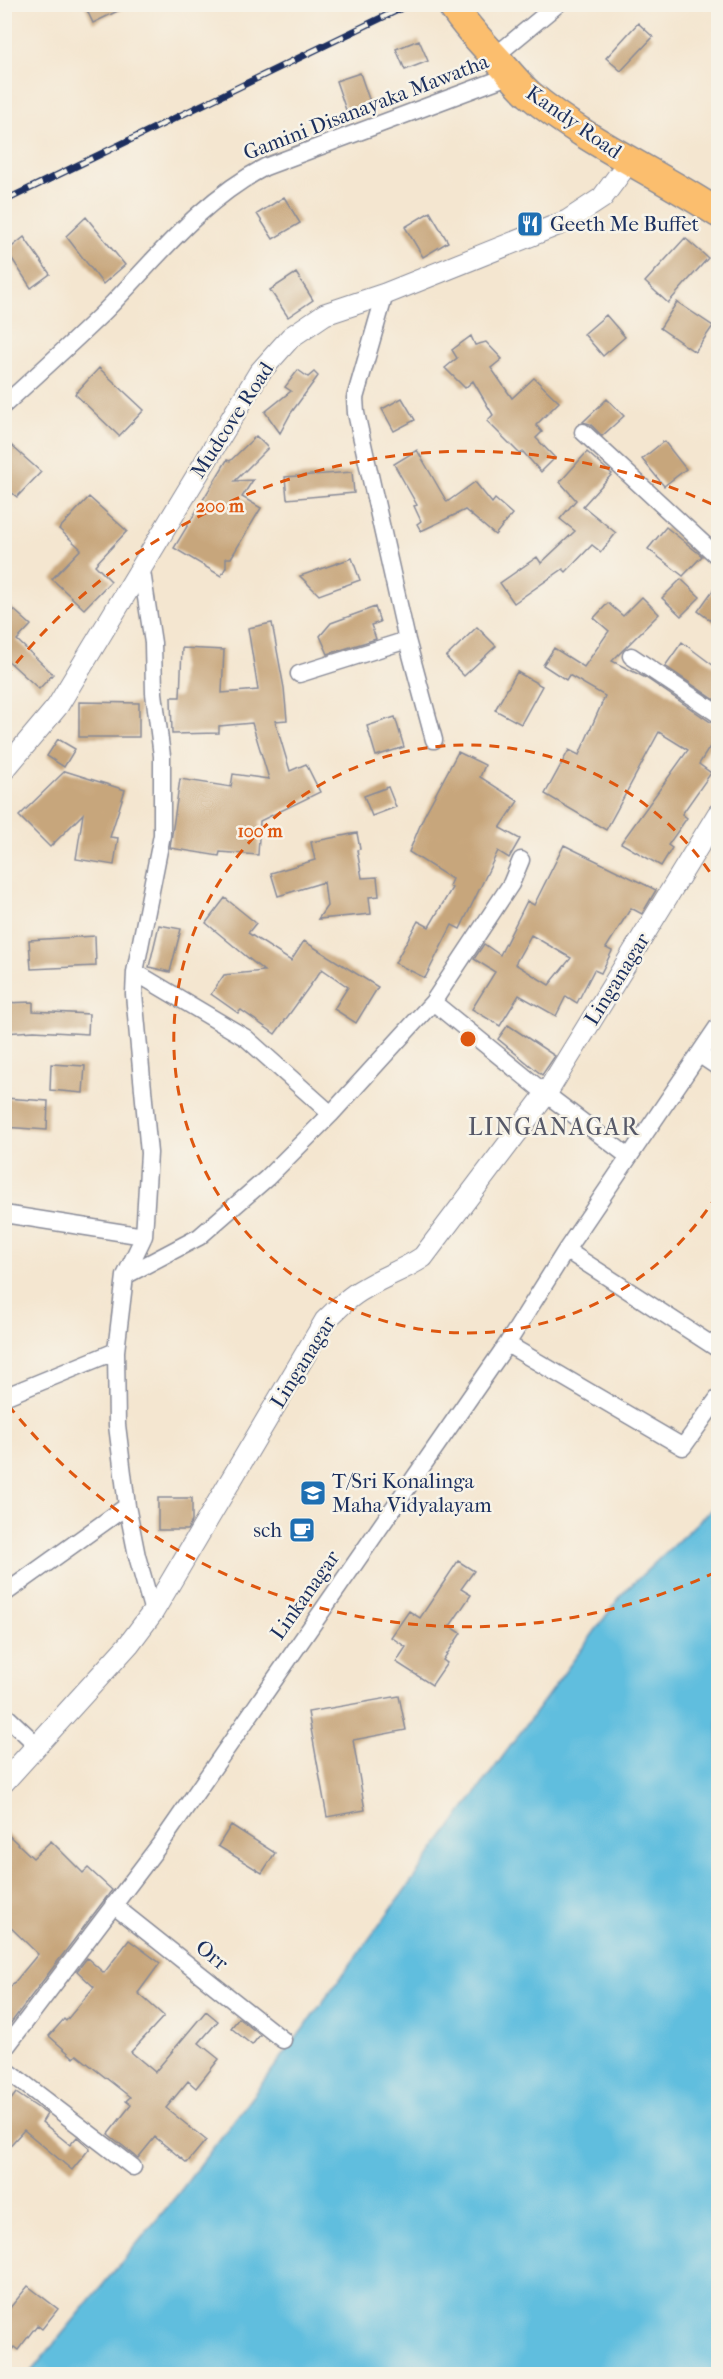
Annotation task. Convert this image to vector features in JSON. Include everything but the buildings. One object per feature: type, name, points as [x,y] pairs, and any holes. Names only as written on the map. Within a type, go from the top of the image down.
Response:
[{"type":"highway","name":"Kandy Road","points":[[451,4],[462,21],[528,92],[567,122],[718,213]]},
{"type":"street","name":"Gamini Disanayaka Mawatha","points":[[4,405],[101,315],[178,232],[233,185],[265,167],[502,66],[558,4]]},
{"type":"street","name":"Mudcove Road","points":[[4,771],[57,707],[259,373],[291,337],[325,314],[385,294],[567,221],[602,198],[630,160]]},
{"type":"street","points":[[385,294],[355,398],[356,413],[407,640],[434,740]]},
{"type":"street","points":[[583,432],[718,557]]},
{"type":"street","points":[[141,565],[153,643],[154,693],[162,756],[162,835],[135,972],[134,994],[149,1153],[144,1236],[125,1276],[116,1351],[117,1425],[127,1506],[137,1556],[153,1612]]},
{"type":"street","points":[[299,674],[407,640]]},
{"type":"street","points":[[631,656],[718,714]]},
{"type":"street","name":"Linganagar","points":[[4,1782],[129,1644],[153,1612],[325,1321],[344,1302],[365,1287],[406,1269],[423,1257],[546,1094],[718,814]]},
{"type":"street","points":[[125,1276],[199,1237],[267,1178],[331,1114],[433,1002],[511,884],[521,860]]},
{"type":"street","points":[[135,972],[246,1038],[331,1114]]},
{"type":"street","points":[[433,1002],[546,1094],[629,1157]]},
{"type":"street","name":"Linkanagar","points":[[4,2050],[164,1839],[507,1344],[566,1250],[718,1026]]},
{"type":"street","points":[[700,1055],[718,1067]]},
{"type":"street","points":[[4,1214],[144,1236]]},
{"type":"street","points":[[566,1250],[718,1350]]},
{"type":"street","points":[[507,1344],[683,1447],[718,1398]]},
{"type":"street","points":[[4,1397],[116,1351]]},
{"type":"street","points":[[4,1594],[127,1506]]},
{"type":"street","points":[[4,1713],[38,1746]]},
{"type":"street","name":"Orr","points":[[113,1905],[283,2040]]},
{"type":"street","points":[[4,2068],[133,2167]]},
{"type":"water","points":[[718,1503],[718,2374],[29,2374],[178,2194],[292,2044],[622,1594]]},
{"type":"railway","points":[[4,201],[410,4]]},
{"type":"place","name":"Geeth Me Buffet","points":[[530,224]]},
{"type":"place","name":"T/Sri Konalinga Maha Vidyalayam","points":[[313,1493]]},
{"type":"place","name":"sch","points":[[302,1530]]},
{"type":"district","name":"LINGANAGAR","points":[[554,1127]]}]
